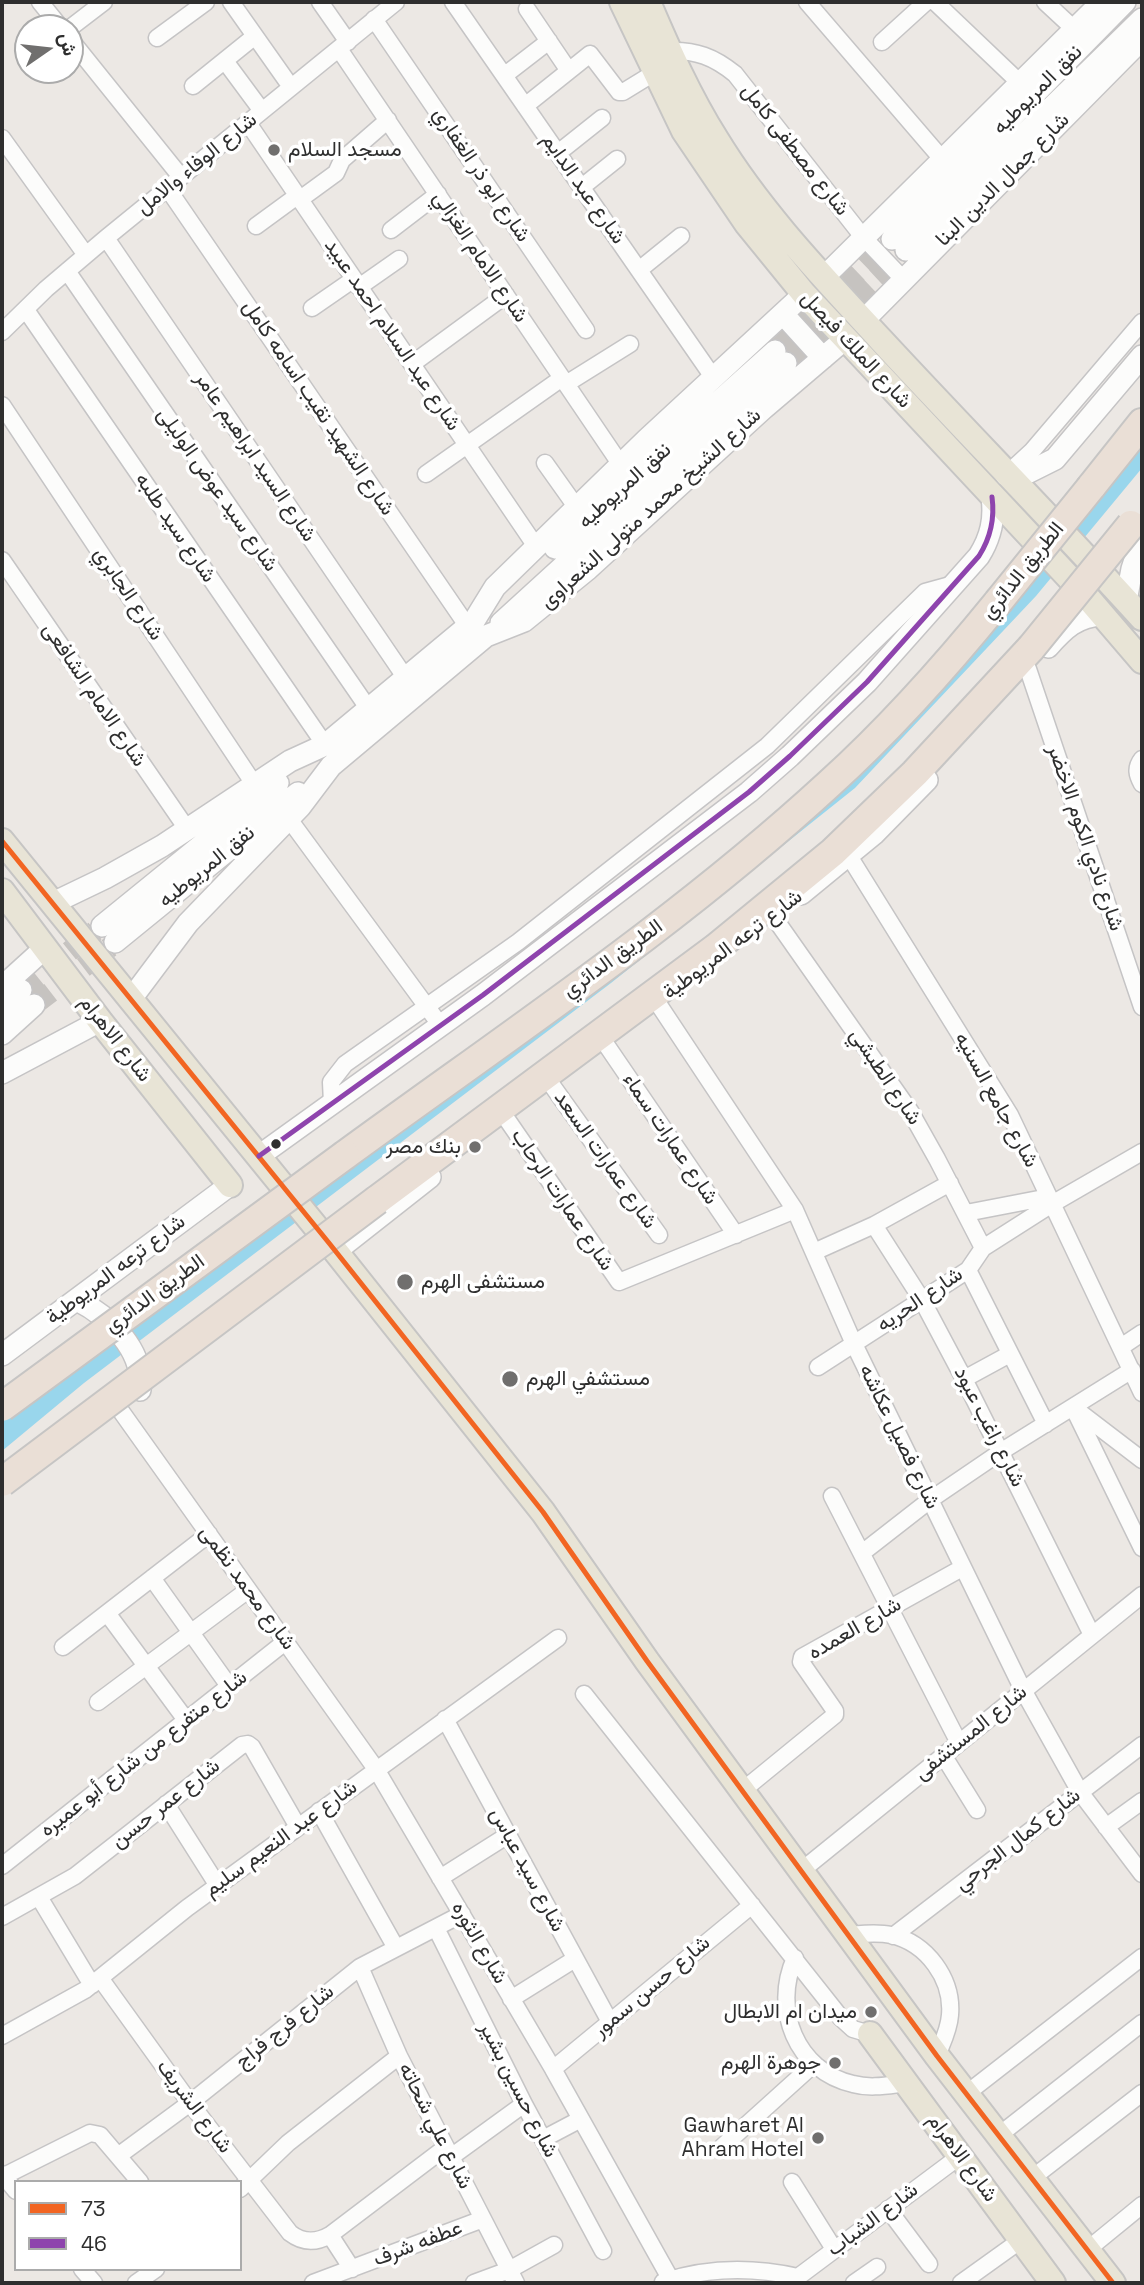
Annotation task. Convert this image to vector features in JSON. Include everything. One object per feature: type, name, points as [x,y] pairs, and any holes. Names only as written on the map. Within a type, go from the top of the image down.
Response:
[{"type":"highway","name":"الطريق الدائري","points":[[2,1407],[685,907],[792,818],[865,750],[934,678],[1142,423]]},
{"type":"highway","points":[[4,1488],[716,948],[833,852],[915,773],[993,691],[1142,512]]},
{"type":"main road","name":"شارع الملك فيصل","points":[[622,2],[684,131],[715,181],[747,224],[804,294],[1142,661]]},
{"type":"main road","name":"شارع الملك فيصل","points":[[648,2],[669,51],[705,121],[729,159],[823,278],[1006,475],[1106,577],[1134,610]]},
{"type":"main road","points":[[823,278],[1102,2]]},
{"type":"main road","name":"نفق المريوطيه","points":[[1125,2],[899,244],[1142,19]]},
{"type":"main road","name":"شارع جمال الدين البنا","points":[[863,321],[1142,39]]},
{"type":"main road","name":"شارع الشيخ محمد متولى الشعراوى","points":[[52,903],[105,878],[297,758],[325,754],[476,628],[491,591],[713,377],[804,294]]},
{"type":"main road","points":[[783,314],[822,358]]},
{"type":"main road","name":"شارع الشيخ محمد متولى الشعراوى","points":[[131,999],[198,912],[309,797],[325,754],[368,708],[405,677],[476,628],[524,621],[589,569],[746,424],[845,339]]},
{"type":"main road","points":[[1006,475],[1029,472],[1055,459],[1142,356]]},
{"type":"main road","name":"نفق المريوطيه","points":[[476,628],[781,357]]},
{"type":"main road","points":[[259,1156],[441,1026],[710,824],[790,756],[867,682],[979,556],[988,540],[993,521],[992,497]]},
{"type":"main road","points":[[1134,610],[1132,569],[1142,538]]},
{"type":"main road","name":"شارع ترعه المريوطية","points":[[332,1247],[825,877],[928,779],[1070,624],[1086,617],[1095,607]]},
{"type":"main road","name":"نفق المريوطيه","points":[[109,934],[325,754]]},
{"type":"main road","name":"شارع الاهرام","points":[[2,841],[284,1186],[543,1512],[647,1661],[937,2056],[1113,2283]]},
{"type":"main road","name":"شارع الاهرام","points":[[3,897],[230,1185]]},
{"type":"main road","points":[[2,1034],[19,994],[45,948]]},
{"type":"main road","points":[[2,1008],[19,994]]},
{"type":"main road","points":[[2,1073],[100,1021]]},
{"type":"main road","name":"شارع ترعه المريوطية","points":[[2,1355],[230,1185]]},
{"type":"main road","points":[[4,1488],[141,1389],[135,1361],[122,1335],[102,1315],[77,1300]]},
{"type":"main road","name":"شارع الاهرام","points":[[870,2034],[1053,2283]]},
{"type":"street","points":[[84,17],[104,2]]},
{"type":"street","points":[[157,38],[206,2]]},
{"type":"street","points":[[231,2],[291,86]]},
{"type":"street","name":"شارع الوفاء والامل","points":[[3,327],[26,310],[106,238],[397,2]]},
{"type":"street","points":[[807,2],[942,159]]},
{"type":"street","points":[[882,42],[926,2]]},
{"type":"street","points":[[934,2],[1019,82]]},
{"type":"street","points":[[1045,2],[1073,28]]},
{"type":"street","name":"شارع الامام الغزالي","points":[[322,3],[388,120],[621,465]]},
{"type":"street","name":"شارع عبد الدايم","points":[[458,4],[525,106],[713,377]]},
{"type":"street","points":[[527,9],[569,71]]},
{"type":"street","name":"شارع ابو ذر الغفاري","points":[[374,19],[586,330]]},
{"type":"street","points":[[193,86],[255,36]]},
{"type":"street","points":[[505,75],[549,41]]},
{"type":"street","name":"شارع مصطفى كامل","points":[[669,51],[702,53],[719,61],[735,74],[863,237],[904,281]]},
{"type":"street","points":[[525,106],[590,54],[619,92],[654,73]]},
{"type":"street","points":[[84,56],[181,177]]},
{"type":"street","points":[[225,61],[262,111]]},
{"type":"street","points":[[558,153],[602,118]]},
{"type":"street","points":[[256,226],[335,173],[342,160],[388,120]]},
{"type":"street","name":"شارع عبد السلام احمد عبيد","points":[[247,123],[537,548]]},
{"type":"street","points":[[2,138],[86,255]]},
{"type":"street","points":[[582,187],[617,159]]},
{"type":"street","name":"شارع الشهيد نقيب اسامه كامل","points":[[168,189],[476,628]]},
{"type":"street","points":[[391,230],[438,194]]},
{"type":"street","points":[[639,270],[681,236]]},
{"type":"street","name":"شارع السيد ابراهيم عامر","points":[[106,238],[405,677]]},
{"type":"street","points":[[312,308],[399,259]]},
{"type":"street","name":"شارع سيد عوض الوليلى","points":[[67,271],[368,708]]},
{"type":"street","points":[[412,364],[506,295]]},
{"type":"street","name":"شارع سيد طلبه","points":[[26,310],[325,754]]},
{"type":"street","points":[[1006,475],[1032,451],[1142,322]]},
{"type":"street","points":[[426,474],[466,444],[564,381],[630,344]]},
{"type":"street","name":"شارع الجابري","points":[[2,405],[254,784]]},
{"type":"street","points":[[545,463],[577,508]]},
{"type":"street","name":"شارع الامام الشافعى","points":[[2,560],[187,829]]},
{"type":"street","points":[[332,1104],[331,1082],[345,1064],[518,942],[767,746],[925,592],[954,584]]},
{"type":"street","name":"شارع نادي الكوم الاخضر","points":[[1028,669],[1142,1004]]},
{"type":"street","points":[[1142,759],[1137,765],[1142,784]]},
{"type":"street","points":[[289,819],[441,1026]]},
{"type":"street","name":"شارع جامع السنيه","points":[[849,856],[1010,1115],[1142,1393]]},
{"type":"street","name":"شارع الطبشي","points":[[773,916],[895,1088],[924,1135],[983,1248]]},
{"type":"street","name":"شارع فصيل عكاشه","points":[[657,1002],[795,1210],[854,1344],[1023,1690],[1080,1792],[1141,1873]]},
{"type":"street","name":"شارع عمارات سماء","points":[[605,1042],[736,1235]]},
{"type":"street","name":"شارع عمارات السعد","points":[[551,1084],[659,1235]]},
{"type":"street","name":"شارع عمارات الرحاب","points":[[506,1118],[620,1282],[736,1235]]},
{"type":"street","name":"شارع الحريه","points":[[818,1367],[968,1270],[983,1248],[1051,1200],[1142,1152]]},
{"type":"street","points":[[814,1252],[874,1225],[950,1183]]},
{"type":"street","points":[[966,1213],[1051,1200]]},
{"type":"street","points":[[736,1235],[795,1210]]},
{"type":"street","name":"شارع راغب عبود","points":[[874,1225],[922,1300],[1002,1451],[1092,1635]]},
{"type":"street","points":[[968,1270],[1046,1424]]},
{"type":"street","points":[[1121,1347],[1142,1333]]},
{"type":"street","points":[[964,1379],[1010,1354]]},
{"type":"street","points":[[862,1553],[930,1500],[1002,1451],[1132,1370]]},
{"type":"street","name":"شارع محمد نظمى","points":[[118,1407],[376,1769]]},
{"type":"street","points":[[1073,1407],[1142,1460]]},
{"type":"street","points":[[1073,1407],[1142,1548]]},
{"type":"street","points":[[832,1496],[959,1743]]},
{"type":"street","points":[[63,1647],[209,1534]]},
{"type":"street","name":"شارع العمده","points":[[743,1791],[835,1715],[835,1711],[801,1662],[802,1657],[962,1568]]},
{"type":"street","points":[[152,1578],[229,1686]]},
{"type":"street","points":[[98,1702],[248,1590]]},
{"type":"street","name":"شارع المستشفى","points":[[801,1871],[1142,1595]]},
{"type":"street","points":[[107,1613],[186,1720]]},
{"type":"street","name":"شارع عبد النعيم سليم","points":[[2,2036],[73,1998],[96,1982],[157,1930],[445,1718],[558,1639]]},
{"type":"street","name":"شارع متفرع من شارع أبو عميره","points":[[2,1866],[285,1642]]},
{"type":"street","points":[[584,1694],[847,2024],[861,2033],[870,2034]]},
{"type":"street","name":"شارع سيد عباس","points":[[445,1718],[610,2022]]},
{"type":"street","name":"شارع عمر حسن","points":[[2,1917],[75,1876],[242,1745],[248,1744],[298,1827]]},
{"type":"street","name":"شارع كمال الجرحي","points":[[893,1936],[1142,1745]]},
{"type":"street","points":[[943,1755],[977,1810]]},
{"type":"street","name":"شارع الثوره","points":[[376,1769],[674,2281]]},
{"type":"street","points":[[1106,1827],[1142,1801]]},
{"type":"street","points":[[166,1804],[218,1886]]},
{"type":"street","points":[[319,1811],[396,1948]]},
{"type":"street","points":[[440,1878],[508,1835]]},
{"type":"street","name":"شارع الشريف","points":[[39,1897],[96,1982],[190,2103],[242,2180]]},
{"type":"street","name":"شارع حسن سمور","points":[[553,2069],[752,1905]]},
{"type":"street","name":"شارع فرج فراج","points":[[118,2156],[190,2103],[360,1967],[462,1914]]},
{"type":"street","name":"شارع حسين بشير","points":[[436,1928],[524,2104],[603,2251]]},
{"type":"street","points":[[848,1935],[893,1936],[910,1942],[936,1965],[949,1997],[950,2014],[947,2032],[937,2056]]},
{"type":"street","points":[[966,2094],[1142,1957]]},
{"type":"street","points":[[795,1958],[786,1985],[788,2020],[793,2036],[814,2064],[833,2077],[854,2085],[876,2087],[907,2082]]},
{"type":"street","points":[[512,1999],[575,1959]]},
{"type":"street","name":"شارع علي شحاته","points":[[360,1967],[398,2056],[513,2277]]},
{"type":"street","points":[[998,2136],[1142,2023]]},
{"type":"street","points":[[245,2185],[288,2143],[398,2056]]},
{"type":"street","points":[[722,2147],[814,2064]]},
{"type":"street","points":[[1031,2179],[1142,2093]]},
{"type":"street","points":[[352,2269],[330,2235],[449,2152],[524,2104]]},
{"type":"street","points":[[543,2139],[580,2119]]},
{"type":"street","points":[[14,2189],[2,2176],[90,2133],[100,2135],[138,2180]]},
{"type":"street","name":"شارع الشباب","points":[[674,2281],[732,2269],[766,2271],[801,2281],[834,2249],[960,2156]]},
{"type":"street","points":[[792,2182],[834,2249]]},
{"type":"street","name":"شارع الشريف","points":[[245,2185],[297,2238],[314,2241],[330,2235]]},
{"type":"street","points":[[1087,2250],[1142,2205]]},
{"type":"street","points":[[888,2209],[929,2264]]},
{"type":"street","name":"عطفه شرف","points":[[313,2283],[483,2219]]},
{"type":"street","points":[[961,2283],[1021,2240]]},
{"type":"street","points":[[474,2283],[513,2277],[554,2245]]},
{"type":"street","points":[[854,2283],[877,2267]]},
{"type":"street","points":[[136,2283],[153,2271]]},
{"type":"water","points":[[1142,428],[1142,468],[1036,596],[855,788],[611,983],[84,1383],[2,1451],[2,1404],[680,891],[775,823],[844,763]]},
{"type":"tunnel","points":[[775,351],[892,239]]},
{"type":"tunnel","points":[[786,363],[906,250]]},
{"type":"tunnel","points":[[21,990],[95,931]]},
{"type":"tunnel","points":[[34,1005],[110,947]]},
{"type":"transit line","name":"46","points":[[259,1156],[483,995],[749,792],[790,756],[867,682],[979,556],[991,528],[992,497]]},
{"type":"transit line","name":"73","points":[[2,841],[329,1243],[543,1512],[647,1661],[937,2056],[1113,2283]]},
{"type":"place","name":"مسجد السلام","points":[[274,150]]},
{"type":"place","name":"بنك مصر","points":[[475,1147]]},
{"type":"place","name":"مستشفى الهرم","points":[[405,1282]]},
{"type":"place","name":"مستشفي الهرم","points":[[510,1379]]},
{"type":"place","name":"ميدان ام الابطال","points":[[871,2012]]},
{"type":"place","name":"جوهرة الهرم","points":[[835,2063]]},
{"type":"place","name":"Gawharet Al Ahram Hotel","points":[[818,2138]]}]
